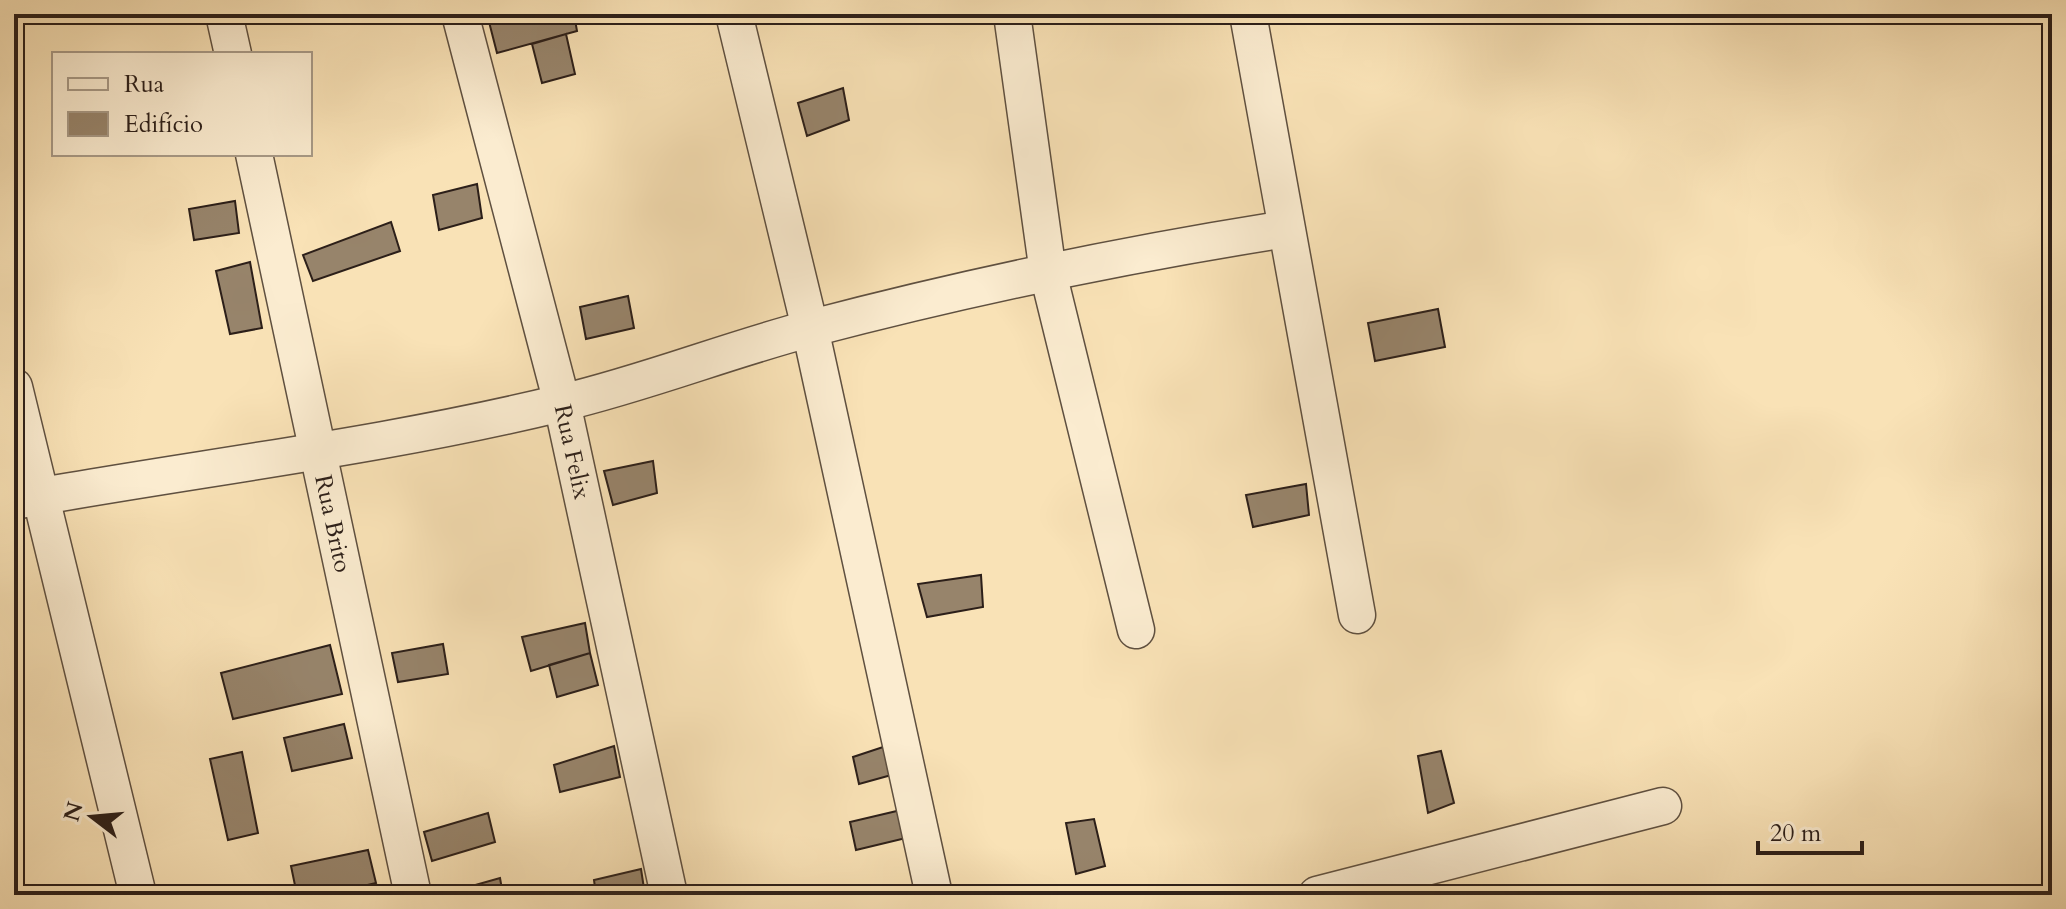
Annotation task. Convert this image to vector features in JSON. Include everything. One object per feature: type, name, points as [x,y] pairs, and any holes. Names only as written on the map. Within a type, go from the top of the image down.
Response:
[{"type":"street","points":[[224,14],[233,52]]},
{"type":"street","name":"Rua Felix","points":[[460,14],[562,403],[669,895]]},
{"type":"street","points":[[734,14],[810,328],[934,895]]},
{"type":"street","points":[[1012,14],[1048,273],[1136,630]]},
{"type":"street","points":[[1248,14],[1357,615]]},
{"type":"street","name":"Rua Brito","points":[[254,156],[413,895]]},
{"type":"street","points":[[27,498],[317,451],[562,403],[810,328],[1171,247],[1286,229]]},
{"type":"street","points":[[14,387],[27,498],[138,895]]},
{"type":"street","points":[[1317,895],[1663,806]]},
{"type":"building","points":[[487,14],[574,14],[577,31],[497,53]]},
{"type":"building","points":[[566,34],[575,74],[542,83],[532,44]]},
{"type":"building","points":[[843,88],[849,120],[807,136],[798,103]]},
{"type":"building","points":[[477,184],[482,218],[439,230],[433,195]]},
{"type":"building","points":[[235,201],[239,233],[194,240],[189,209]]},
{"type":"building","points":[[391,222],[400,251],[313,281],[303,255]]},
{"type":"building","points":[[250,262],[262,328],[230,334],[216,271]]},
{"type":"building","points":[[628,296],[634,328],[586,339],[580,307]]},
{"type":"building","points":[[1438,309],[1445,347],[1375,361],[1368,323]]},
{"type":"building","points":[[653,461],[657,493],[613,505],[604,471]]},
{"type":"building","points":[[1306,484],[1309,515],[1253,527],[1246,495]]},
{"type":"building","points":[[981,575],[983,607],[927,617],[918,584]]},
{"type":"building","points":[[585,623],[590,653],[531,671],[522,637]]},
{"type":"building","points":[[443,644],[448,674],[398,682],[392,653]]},
{"type":"building","points":[[330,645],[342,694],[233,719],[221,673]]},
{"type":"building","points":[[590,653],[598,685],[557,697],[549,665]]},
{"type":"building","points":[[344,724],[352,758],[292,771],[284,738]]},
{"type":"building","points":[[889,745],[895,774],[859,784],[853,757]]},
{"type":"building","points":[[614,746],[620,777],[560,792],[554,765]]},
{"type":"building","points":[[1441,751],[1454,803],[1428,813],[1418,756]]},
{"type":"building","points":[[242,752],[258,833],[228,840],[210,759]]},
{"type":"building","points":[[901,810],[906,838],[856,850],[850,822]]},
{"type":"building","points":[[488,813],[495,842],[432,861],[424,832]]},
{"type":"building","points":[[1094,819],[1105,866],[1076,874],[1066,823]]},
{"type":"building","points":[[368,850],[376,883],[325,895],[297,895],[291,866]]},
{"type":"building","points":[[641,869],[645,895],[596,895],[594,880]]},
{"type":"building","points":[[500,878],[503,895],[440,895]]}]
